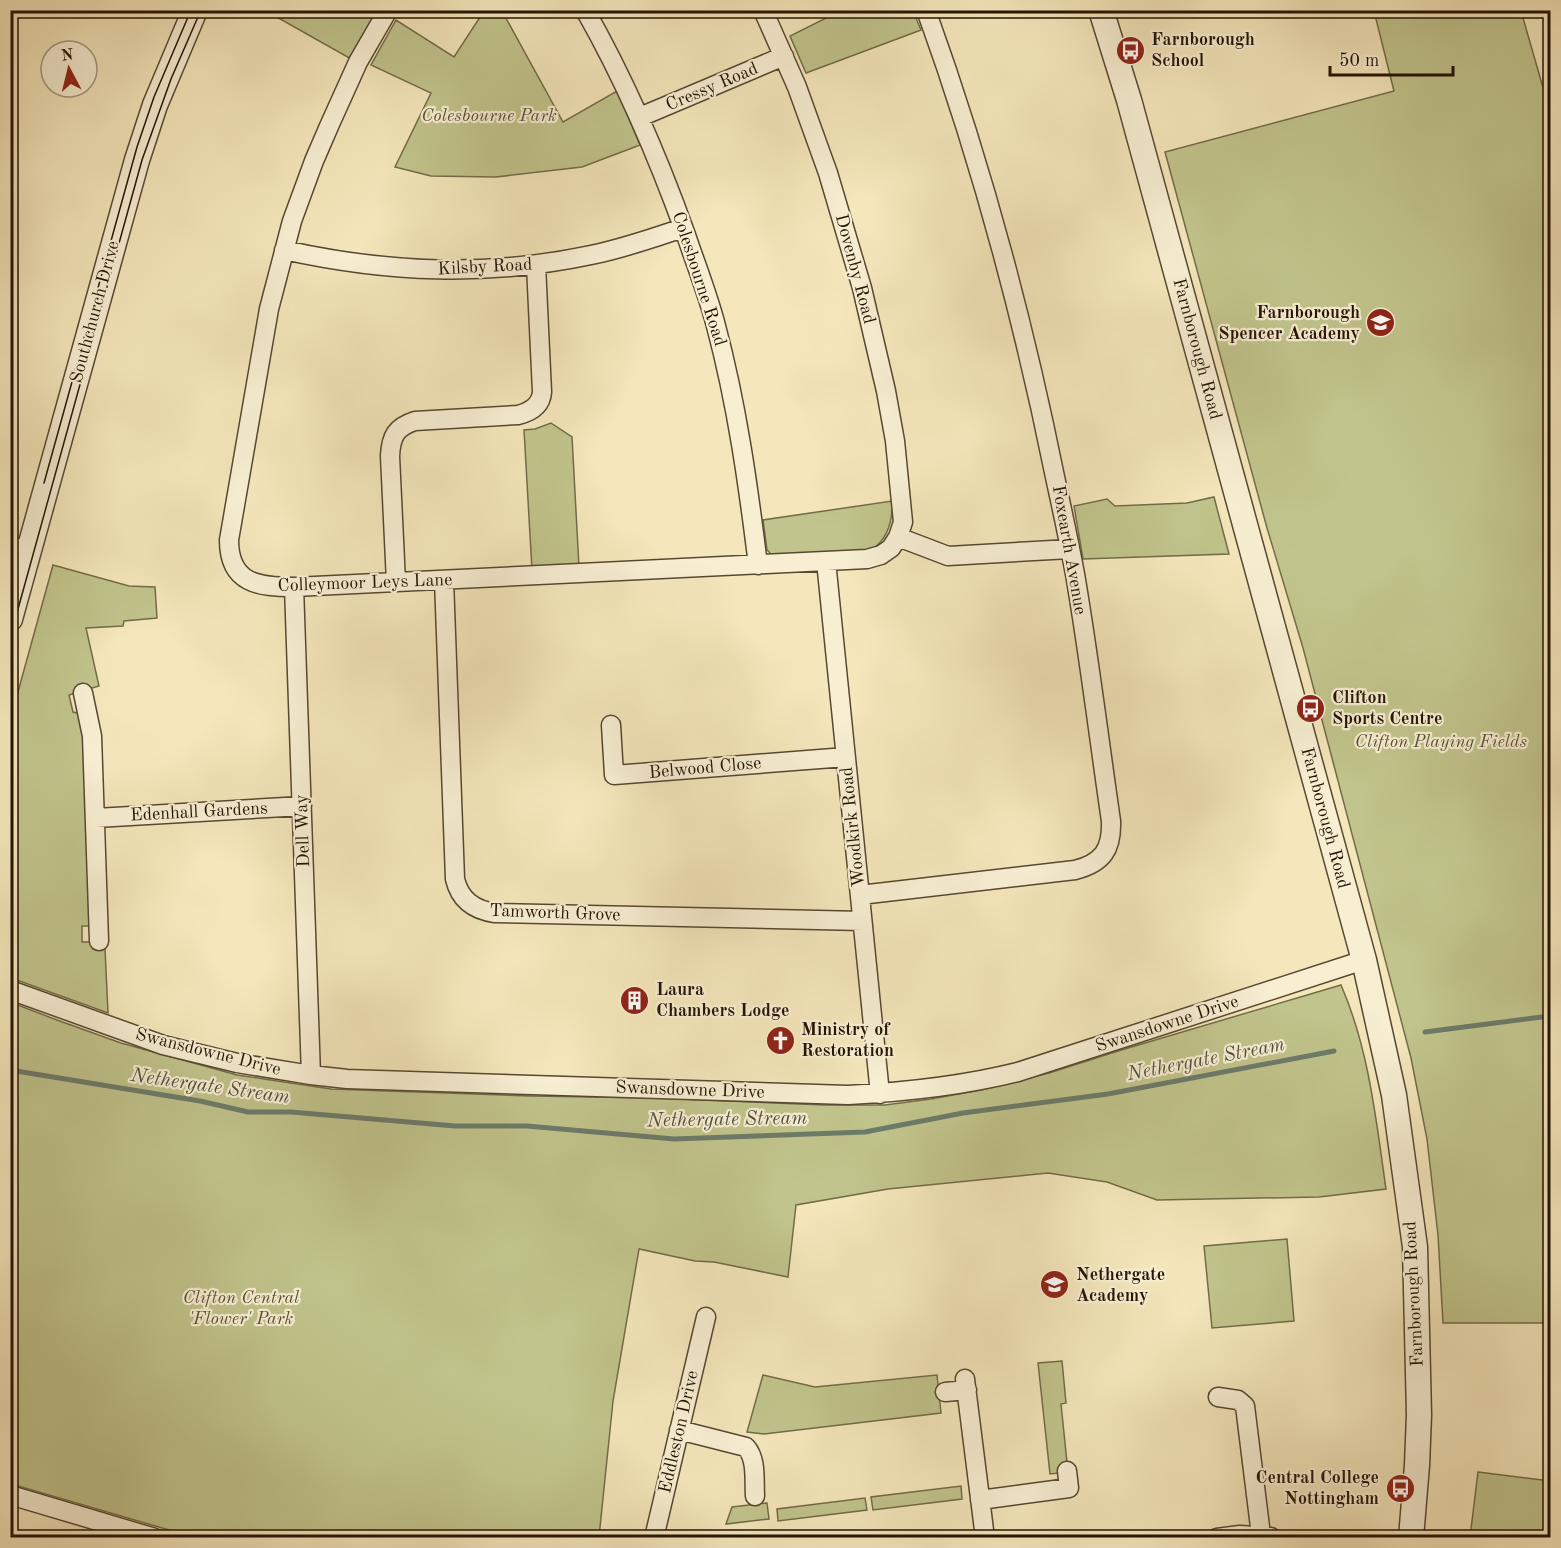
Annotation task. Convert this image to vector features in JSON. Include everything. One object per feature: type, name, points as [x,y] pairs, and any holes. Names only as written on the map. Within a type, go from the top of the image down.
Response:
[{"type":"street","name":"Southchurch Drive","points":[[10,619],[20,548],[137,160],[155,105],[195,10]]},
{"type":"street","name":"Colleymoor Leys Lane","points":[[388,10],[362,55],[330,124],[302,192],[284,250],[259,360],[230,531],[229,550],[237,570],[248,580],[263,586],[294,587],[867,560],[887,551],[898,537]]},
{"type":"street","name":"Colesbourne Road","points":[[585,10],[640,117],[664,175],[716,325],[741,443],[758,565]]},
{"type":"street","name":"Dovenby Road","points":[[763,10],[797,87],[828,173],[871,327],[886,391],[897,459],[903,510],[903,522],[898,537]]},
{"type":"street","name":"Foxearth Avenue","points":[[860,895],[1075,870],[1095,863],[1107,849],[1110,841],[1111,821],[1070,549],[1042,411],[1013,288],[960,109],[926,10]]},
{"type":"street","name":"Farnborough Road","points":[[1101,10],[1132,111],[1364,960],[1394,1095],[1414,1247],[1419,1415],[1411,1538]]},
{"type":"street","name":"Cressy Road","points":[[640,117],[784,56]]},
{"type":"street","name":"Kilsby Road","points":[[284,250],[350,262],[428,270],[472,270],[536,265],[613,250],[683,228]]},
{"type":"street","points":[[396,582],[390,456],[395,434],[406,424],[415,421],[518,415],[531,410],[539,403],[542,392],[536,265]]},
{"type":"street","points":[[898,537],[948,556],[1070,549]]},
{"type":"street","name":"Woodkirk Road","points":[[825,561],[880,1094]]},
{"type":"street","name":"Tamworth Grove","points":[[444,579],[455,879],[466,901],[479,909],[495,913],[862,921]]},
{"type":"street","name":"Dell Way","points":[[294,587],[311,1075]]},
{"type":"street","points":[[82,693],[92,736],[96,818],[94,936]]},
{"type":"street","name":"Belwood Close","points":[[611,725],[614,776],[846,757]]},
{"type":"street","name":"Edenhall Gardens","points":[[96,818],[302,806]]},
{"type":"street","name":"Swansdowne Drive","points":[[10,990],[163,1045],[237,1063],[311,1075],[359,1079],[848,1095],[931,1089],[1018,1072],[1364,960]]},
{"type":"street","name":"Eddleston Drive","points":[[654,1538],[680,1430],[699,1322]]},
{"type":"street","points":[[945,1392],[966,1384],[985,1538]]},
{"type":"street","points":[[1217,1538],[1267,1536],[1245,1407],[1238,1400],[1218,1398]]},
{"type":"street","points":[[680,1430],[746,1447],[753,1459],[755,1496]]},
{"type":"street","points":[[980,1500],[1069,1488],[1067,1471]]},
{"type":"street","points":[[11,1498],[155,1538]]},
{"type":"green space","points":[[842,10],[913,11],[921,30],[806,73],[790,36]]},
{"type":"green space","points":[[266,11],[377,11],[351,59]]},
{"type":"green space","name":"Colesbourne Park","points":[[484,11],[502,11],[563,122],[617,91],[640,145],[582,167],[496,177],[431,176],[395,167],[431,93],[371,65],[396,20],[454,57]]},
{"type":"green space","name":"Clifton Playing Fields","points":[[1374,11],[1521,11],[1544,91],[1550,92],[1550,1323],[1443,1323],[1438,1235],[1427,1139],[1411,1058],[1303,648],[1267,528],[1165,152],[1394,91]]},
{"type":"green space","points":[[551,423],[572,437],[579,567],[532,570],[524,430]]},
{"type":"green space","points":[[1214,497],[1229,554],[1083,559],[1074,506],[1107,499],[1115,506],[1187,503]]},
{"type":"green space","points":[[892,501],[892,515],[886,534],[872,550],[772,555],[767,550],[763,520]]},
{"type":"green space","points":[[53,565],[129,586],[155,587],[157,618],[124,621],[123,626],[86,628],[99,686],[69,695],[73,712],[82,714],[87,737],[92,926],[82,926],[82,942],[93,942],[93,949],[105,949],[108,1013],[11,978],[11,717]]},
{"type":"green space","name":"Clifton Central 'Flower' Park","points":[[1341,985],[1351,1009],[1365,1059],[1386,1189],[1319,1197],[1157,1200],[1107,1182],[1048,1173],[888,1189],[796,1205],[788,1277],[639,1249],[613,1401],[599,1537],[193,1537],[11,1484],[10,1002],[121,1043],[237,1075],[331,1089],[885,1105],[981,1090],[1049,1073]]},
{"type":"green space","points":[[1287,1239],[1294,1321],[1212,1328],[1204,1246]]},
{"type":"green space","points":[[1062,1361],[1066,1403],[1061,1404],[1068,1472],[1050,1474],[1038,1363]]},
{"type":"green space","points":[[763,1375],[815,1387],[937,1375],[941,1413],[764,1434],[747,1432]]},
{"type":"green space","points":[[1478,1472],[1550,1481],[1550,1537],[1470,1537]]},
{"type":"green space","points":[[961,1486],[962,1499],[873,1510],[871,1497]]},
{"type":"green space","points":[[865,1498],[867,1510],[778,1521],[777,1509]]},
{"type":"green space","points":[[767,1503],[769,1519],[726,1524],[732,1507]]},
{"type":"waterway","name":"Nethergate Stream","points":[[1425,1032],[1550,1016]]},
{"type":"waterway","name":"Nethergate Stream","points":[[10,1070],[200,1101],[248,1112],[291,1112],[455,1126],[527,1126],[674,1139],[865,1132],[963,1113],[1108,1094],[1334,1051]]},
{"type":"tram line","points":[[44,483],[137,147],[154,97],[191,10]]},
{"type":"tram line","points":[[10,638],[142,160],[171,79],[201,10]]},
{"type":"place","name":"Farnborough School","points":[[1130,50]]},
{"type":"place","name":"Farnborough Spencer Academy","points":[[1381,323]]},
{"type":"place","name":"Clifton Sports Centre","points":[[1311,708]]},
{"type":"place","name":"Laura Chambers Lodge","points":[[635,1000]]},
{"type":"place","name":"Ministry of Restoration","points":[[780,1040]]},
{"type":"place","name":"Nethergate Academy","points":[[1055,1285]]},
{"type":"place","name":"Central College Nottingham","points":[[1400,1488]]}]
